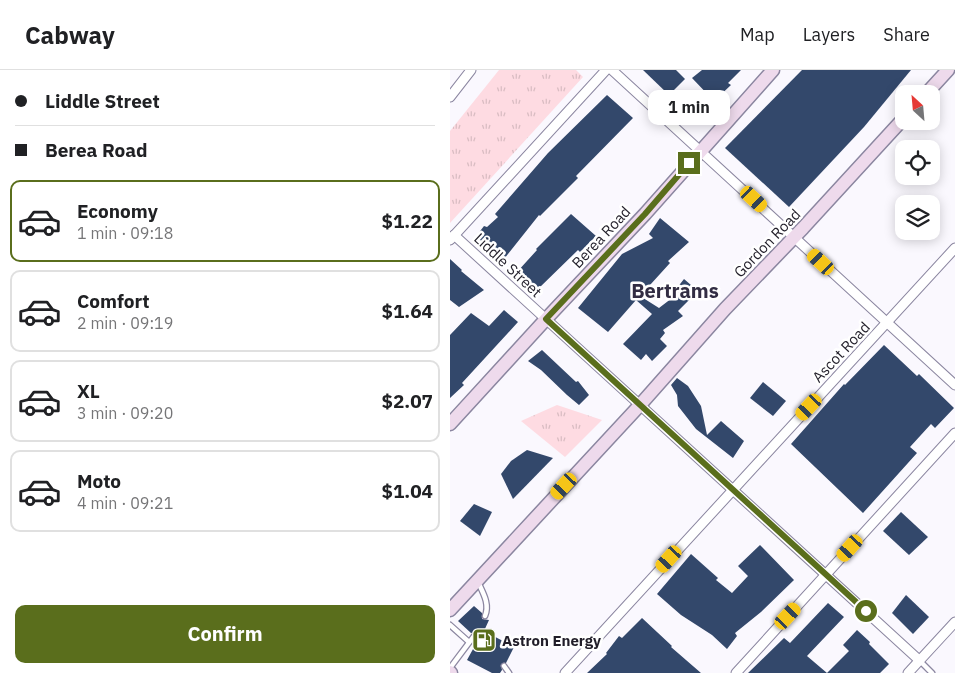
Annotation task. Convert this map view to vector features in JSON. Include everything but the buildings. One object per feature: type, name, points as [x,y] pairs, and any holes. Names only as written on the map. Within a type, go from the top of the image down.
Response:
[{"type":"street","points":[[450,97],[471,70]]},
{"type":"street","points":[[452,237],[606,70]]},
{"type":"street","points":[[612,70],[955,385]]},
{"type":"street","name":"Berea Road","points":[[450,424],[645,214],[773,70]]},
{"type":"street","points":[[935,85],[950,70],[955,73]]},
{"type":"street","name":"Gordon Road","points":[[450,610],[895,128]]},
{"type":"street","name":"Liddle Street","points":[[452,237],[546,319],[919,660]]},
{"type":"street","name":"Ascot Road","points":[[565,673],[955,248]]},
{"type":"street","points":[[736,673],[955,433]]},
{"type":"street","points":[[908,673],[955,622]]},
{"type":"lane","points":[[477,581],[487,603],[488,610],[486,616]]},
{"type":"lane","points":[[450,625],[469,642]]},
{"type":"lane","points":[[450,668],[474,636]]},
{"type":"lane","points":[[919,660],[932,673]]},
{"type":"lane","points":[[504,666],[509,673]]},
{"type":"green space","points":[[499,70],[576,70],[583,77],[450,223],[450,131]]},
{"type":"green space","points":[[557,405],[602,420],[565,457],[521,421]]},
{"type":"place","name":"Astron Energy","points":[[484,640]]},
{"type":"district","name":"Bertrams","points":[[675,290]]},
{"type":"route","points":[[689,163],[645,214],[546,319],[866,611]]}]
